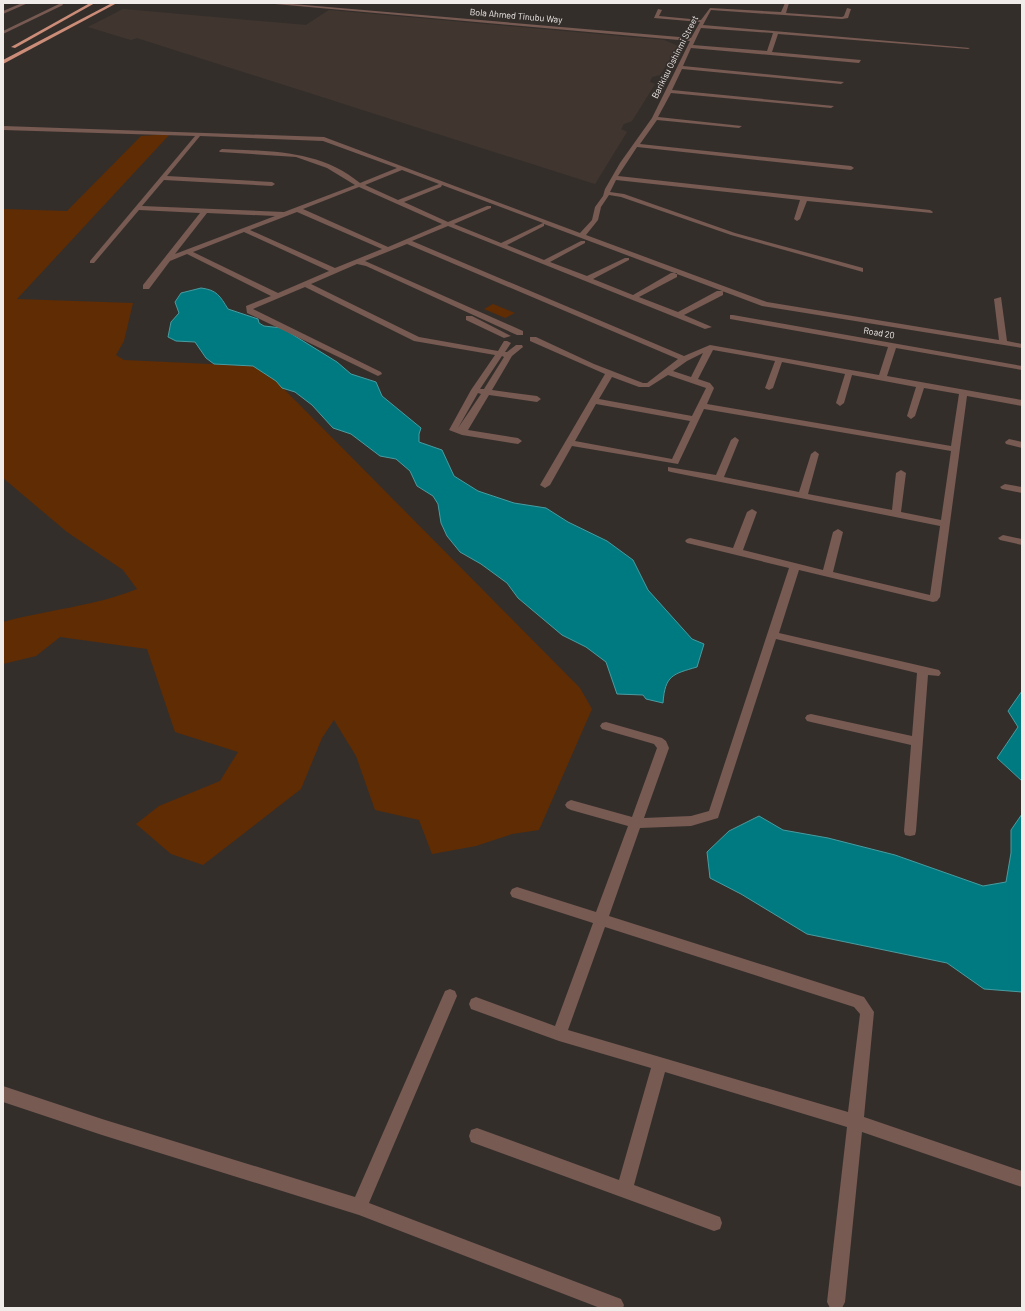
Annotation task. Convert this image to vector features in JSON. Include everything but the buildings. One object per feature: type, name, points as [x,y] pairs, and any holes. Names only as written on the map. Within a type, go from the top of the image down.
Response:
[{"type":"highway","points":[[9,50],[93,3]]},
{"type":"highway","points":[[3,62],[111,4]]},
{"type":"street","points":[[3,13],[26,3]]},
{"type":"street","points":[[3,33],[61,5],[60,3]]},
{"type":"street","points":[[266,3],[290,5]]},
{"type":"street","points":[[284,3],[290,5]]},
{"type":"street","points":[[783,14],[786,3]]},
{"type":"street","name":"Bola Ahmed Tinubu Way","points":[[290,5],[656,37],[691,43],[859,61]]},
{"type":"street","name":"Barikisu Oshinmi Street","points":[[583,239],[591,227],[598,207],[636,145],[655,118],[655,112],[669,92],[700,24],[712,9],[844,18],[849,9]]},
{"type":"street","points":[[660,10],[656,17],[700,24],[809,35],[968,48]]},
{"type":"street","points":[[813,23],[815,17]]},
{"type":"street","points":[[809,35],[811,29]]},
{"type":"street","points":[[656,37],[696,32]]},
{"type":"street","points":[[769,52],[776,32]]},
{"type":"street","points":[[681,67],[842,82]]},
{"type":"street","points":[[669,92],[831,106]]},
{"type":"street","points":[[655,118],[739,126]]},
{"type":"street","points":[[3,128],[320,138],[403,168],[583,239],[765,304],[1022,346]]},
{"type":"street","points":[[92,262],[197,136]]},
{"type":"street","points":[[636,145],[851,168]]},
{"type":"street","points":[[222,151],[296,155],[353,179],[359,185],[448,224],[708,327]]},
{"type":"street","points":[[168,259],[403,168]]},
{"type":"street","points":[[163,178],[272,184]]},
{"type":"street","points":[[616,178],[930,212]]},
{"type":"street","points":[[399,202],[439,186]]},
{"type":"street","points":[[607,193],[622,195],[733,234],[860,270]]},
{"type":"street","points":[[797,219],[804,199]]},
{"type":"street","points":[[378,374],[249,309],[276,295],[489,207]]},
{"type":"street","points":[[137,208],[285,214]]},
{"type":"street","points":[[302,208],[390,248]]},
{"type":"street","points":[[146,287],[205,211]]},
{"type":"street","points":[[502,245],[542,225]]},
{"type":"street","points":[[245,230],[335,271]]},
{"type":"street","points":[[545,262],[583,239]]},
{"type":"street","points":[[406,241],[684,360]]},
{"type":"street","points":[[188,252],[276,295]]},
{"type":"street","points":[[587,279],[627,259]]},
{"type":"street","points":[[357,262],[368,264],[520,333],[529,335],[531,342]]},
{"type":"street","points":[[357,262],[361,267],[519,347]]},
{"type":"street","points":[[634,298],[674,275]]},
{"type":"street","points":[[305,284],[417,340],[509,355]]},
{"type":"street","points":[[678,315],[720,293]]},
{"type":"street","points":[[998,299],[1003,342]]},
{"type":"street","name":"Road 20","points":[[733,317],[1022,368]]},
{"type":"street","points":[[457,431],[475,390],[507,340],[520,333]]},
{"type":"street","points":[[457,431],[486,392],[509,355],[519,347],[531,342],[609,374],[646,385],[684,360],[710,347],[1022,403]]},
{"type":"street","points":[[882,378],[893,345]]},
{"type":"street","points":[[694,380],[710,347]]},
{"type":"street","points":[[769,388],[779,360]]},
{"type":"street","points":[[569,443],[674,462],[702,406],[710,386],[667,372]]},
{"type":"street","points":[[840,403],[849,373]]},
{"type":"street","points":[[545,484],[609,374]]},
{"type":"street","points":[[911,416],[921,385]]},
{"type":"street","points":[[475,390],[537,400]]},
{"type":"street","points":[[690,541],[933,599],[935,597],[946,524],[963,393]]},
{"type":"street","points":[[594,401],[695,419]]},
{"type":"street","points":[[702,406],[956,449]]},
{"type":"street","points":[[457,431],[518,441]]},
{"type":"street","points":[[719,478],[735,440]]},
{"type":"street","points":[[1009,442],[1022,445]]},
{"type":"street","points":[[803,495],[815,454]]},
{"type":"street","points":[[671,469],[946,524]]},
{"type":"street","points":[[896,514],[901,473]]},
{"type":"street","points":[[1005,487],[1022,490]]},
{"type":"street","points":[[737,552],[752,512]]},
{"type":"street","points":[[827,574],[838,532]]},
{"type":"street","points":[[1003,538],[1022,542]]},
{"type":"street","points":[[571,805],[637,823],[691,821],[714,814],[795,566]]},
{"type":"street","points":[[773,635],[929,672],[917,742],[910,832]]},
{"type":"street","points":[[811,718],[917,742]]},
{"type":"street","points":[[559,1034],[663,748],[662,744],[658,741],[606,726]]},
{"type":"street","points":[[517,894],[859,1002],[867,1012],[836,1302]]},
{"type":"street","points":[[359,1207],[450,996]]},
{"type":"street","points":[[476,1004],[559,1034],[855,1122],[1022,1179]]},
{"type":"street","points":[[624,1190],[660,1063]]},
{"type":"street","points":[[3,1094],[102,1127],[359,1207],[615,1305]]},
{"type":"street","points":[[477,1136],[714,1223]]},
{"type":"shaded area","points":[[123,9],[306,25],[329,10],[664,40],[678,46],[660,75],[652,77],[650,82],[655,84],[632,121],[624,124],[621,129],[627,132],[595,184],[137,38],[131,40],[88,27]]},
{"type":"shaded area","points":[[170,134],[17,299],[133,303],[124,341],[116,355],[124,360],[253,366],[276,381],[580,688],[592,709],[539,830],[512,834],[476,846],[432,854],[419,820],[375,810],[356,756],[334,720],[322,738],[301,789],[203,865],[171,854],[136,824],[159,806],[220,781],[238,752],[175,732],[147,649],[60,637],[36,656],[3,664],[3,622],[105,600],[137,589],[123,570],[67,532],[3,478],[3,209],[67,211],[141,136]]},
{"type":"shaded area","points":[[493,304],[515,313],[505,318],[484,309]]},
{"type":"water","points":[[201,288],[211,290],[218,294],[228,309],[258,319],[259,323],[264,326],[282,328],[337,362],[351,374],[376,382],[382,396],[421,428],[419,442],[442,450],[454,476],[478,491],[514,503],[546,508],[568,522],[607,541],[633,560],[648,590],[692,639],[704,644],[697,667],[676,674],[668,681],[663,703],[646,699],[643,695],[617,694],[606,662],[586,647],[562,635],[518,598],[507,583],[481,564],[460,552],[447,536],[441,523],[438,504],[433,496],[417,486],[410,471],[396,459],[380,456],[351,434],[333,428],[312,405],[295,392],[282,388],[276,381],[253,366],[214,364],[206,358],[195,342],[176,341],[168,337],[171,322],[179,313],[175,302],[181,293]]},
{"type":"water","points":[[1022,691],[1022,781],[997,758],[1018,727],[1008,711]]},
{"type":"water","points":[[1022,814],[1022,992],[984,989],[947,963],[807,934],[741,894],[710,878],[707,852],[729,831],[759,816],[783,830],[828,838],[895,855],[983,886],[1006,882],[1011,853],[1011,830]]}]
